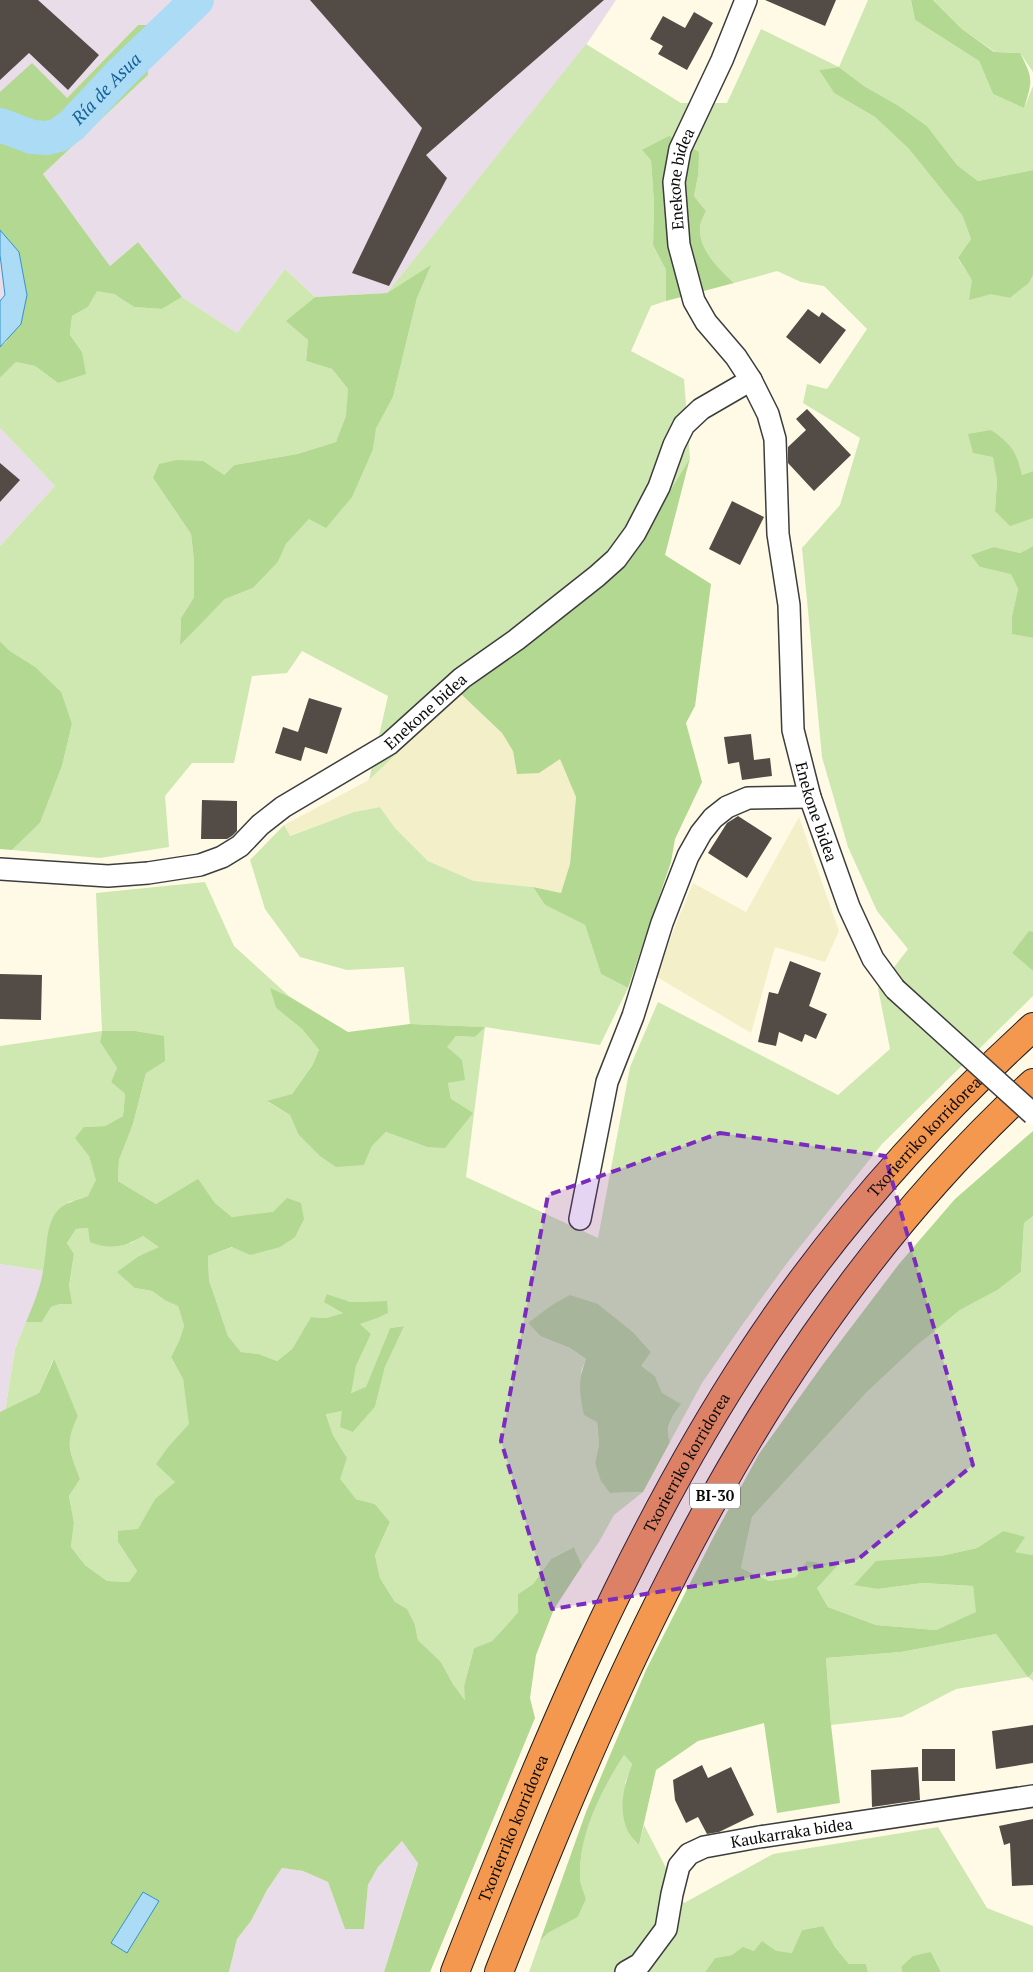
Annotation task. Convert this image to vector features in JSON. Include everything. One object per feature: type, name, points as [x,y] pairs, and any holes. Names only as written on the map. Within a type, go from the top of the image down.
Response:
[{"type":"highway","name":"Txorierriko korridorea","points":[[455,1972],[511,1829],[570,1695],[648,1532],[722,1400],[792,1295],[870,1195],[961,1096],[1033,1027]]},
{"type":"highway","name":"BI-30","points":[[499,1972],[549,1845],[607,1712],[684,1551],[757,1422],[825,1320],[902,1221],[966,1149],[1033,1083]]},
{"type":"street","name":"Enekone bidea","points":[[746,0],[722,60],[680,149],[674,182],[679,245],[694,301],[706,322],[736,357],[751,380],[768,414],[775,439],[778,534],[789,605],[794,730],[810,797],[849,907],[873,959],[895,989],[1033,1114]]},
{"type":"street","name":"Enekone bidea","points":[[0,869],[108,876],[148,873],[200,865],[222,857],[240,846],[260,825],[283,807],[388,744],[462,678],[516,640],[610,564],[635,533],[659,487],[674,445],[684,425],[701,409],[751,380]]},
{"type":"street","points":[[580,1219],[607,1082],[633,1016],[662,922],[688,856],[701,833],[713,818],[727,807],[748,798],[810,797]]},
{"type":"street","name":"Kaukarraka bidea","points":[[626,1972],[640,1964],[666,1929],[679,1866],[689,1854],[704,1847],[1033,1796]]},
{"type":"highlighted area","points":[[720,1133],[885,1156],[973,1465],[857,1560],[552,1609],[501,1441],[548,1195]]},
{"type":"shaded area","points":[[0,0],[616,0],[586,45],[387,293],[315,297],[285,269],[237,333],[182,297],[138,242],[110,266],[43,174],[148,75],[138,25],[67,98],[0,92]]},
{"type":"shaded area","points":[[0,255],[5,295],[0,301]]},
{"type":"shaded area","points":[[0,428],[55,486],[0,546]]},
{"type":"shaded area","points":[[461,694],[502,733],[513,751],[517,773],[539,773],[560,758],[576,797],[570,864],[561,893],[533,887],[474,881],[428,861],[395,828],[380,807],[354,812],[289,836],[284,825],[369,780],[442,707]]},
{"type":"shaded area","points":[[799,817],[839,931],[825,962],[775,947],[751,1033],[657,977],[673,931],[693,883],[746,912]]},
{"type":"shaded area","points":[[0,1264],[44,1271],[37,1296],[15,1349],[5,1411],[0,1412]]},
{"type":"shaded area","points":[[402,1841],[418,1862],[384,1972],[229,1972],[237,1939],[251,1921],[267,1890],[282,1868],[303,1871],[328,1882],[345,1929],[364,1929],[368,1885],[378,1867]]},
{"type":"green space","points":[[868,0],[911,0],[915,20],[979,61],[993,94],[1024,108],[1033,86],[1033,170],[978,181],[957,165],[927,126],[899,106],[864,86],[839,67]]},
{"type":"green space","points":[[911,0],[933,0],[962,29],[994,52],[1020,53],[1030,79],[1024,108],[993,94],[979,61],[915,20]]},
{"type":"green space","points":[[933,0],[1033,0],[1033,72],[1020,53],[995,52],[962,29]]},
{"type":"green space","points":[[138,25],[148,25],[148,75],[43,174],[110,266],[138,242],[182,297],[162,309],[134,307],[114,294],[97,291],[88,307],[72,316],[70,335],[82,352],[86,374],[58,383],[35,366],[16,362],[0,378],[0,347],[6,342],[27,295],[19,252],[0,240],[0,92],[32,63],[67,98]]},
{"type":"green space","points":[[761,29],[839,67],[819,70],[834,93],[875,117],[909,149],[962,215],[971,239],[958,259],[974,280],[991,293],[1010,298],[1029,283],[1033,275],[1033,471],[1022,475],[1018,460],[1012,449],[991,430],[997,480],[995,511],[1033,518],[1033,546],[1020,553],[994,547],[980,567],[1011,573],[1018,589],[1012,616],[1013,634],[1033,638],[1033,932],[1029,932],[1012,953],[1033,971],[1033,996],[882,1144],[787,1263],[740,1328],[702,1383],[670,1442],[667,1436],[671,1416],[655,1376],[640,1366],[651,1352],[633,1332],[598,1304],[528,1323],[540,1336],[570,1348],[586,1359],[581,1371],[597,1422],[599,1444],[595,1463],[610,1493],[643,1492],[614,1515],[599,1542],[582,1566],[574,1547],[551,1559],[533,1584],[518,1594],[518,1612],[492,1641],[474,1648],[464,1686],[466,1701],[453,1684],[441,1662],[418,1640],[415,1625],[395,1602],[380,1578],[375,1555],[390,1522],[375,1504],[356,1499],[339,1479],[347,1458],[333,1435],[326,1413],[342,1411],[353,1432],[375,1407],[385,1367],[403,1326],[390,1328],[366,1388],[350,1393],[356,1366],[371,1334],[359,1324],[375,1319],[387,1301],[351,1302],[327,1294],[343,1313],[326,1318],[311,1317],[292,1349],[277,1361],[259,1354],[241,1352],[228,1336],[209,1280],[208,1256],[233,1247],[250,1255],[273,1213],[232,1217],[215,1203],[198,1180],[156,1204],[118,1181],[119,1160],[133,1124],[146,1073],[134,1031],[102,1032],[100,1042],[117,1068],[111,1082],[125,1094],[123,1116],[105,1126],[84,1127],[89,1156],[97,1180],[88,1196],[69,1202],[47,1240],[44,1271],[0,1264],[0,1046],[102,1031],[96,893],[205,882],[234,946],[290,997],[271,989],[276,1008],[302,1029],[319,1050],[312,1066],[292,1094],[268,1102],[290,1115],[298,1134],[364,1165],[372,1146],[386,1132],[427,1147],[451,1099],[448,1083],[465,1079],[446,1047],[456,1036],[475,1037],[484,1027],[410,1024],[404,967],[347,970],[300,957],[265,909],[250,860],[284,825],[290,836],[354,812],[380,807],[395,828],[428,861],[474,881],[533,887],[545,905],[585,925],[601,974],[628,988],[600,1045],[485,1027],[466,1177],[598,1238],[630,1067],[658,1002],[838,1095],[890,1049],[878,988],[908,949],[877,911],[848,847],[822,757],[802,548],[840,505],[860,438],[803,403],[807,384],[827,389],[867,329],[824,286],[801,282],[777,271],[734,283],[712,260],[703,245],[700,228],[706,211],[694,196],[698,176],[642,150],[651,159],[654,203],[653,245],[666,270],[666,301],[651,306],[631,351],[684,379],[690,458],[624,567],[499,666],[442,707],[369,780],[388,696],[302,651],[287,673],[252,676],[234,763],[192,763],[165,796],[169,847],[100,858],[12,850],[40,823],[62,766],[72,724],[34,666],[10,651],[0,641],[0,546],[55,486],[0,428],[0,378],[16,362],[35,366],[58,383],[82,352],[70,335],[72,316],[88,307],[97,290],[114,294],[134,307],[162,309],[182,297],[237,333],[285,269],[315,297],[287,321],[308,340],[306,361],[332,369],[348,389],[347,416],[336,442],[297,454],[234,465],[224,475],[153,478],[191,534],[194,560],[194,597],[181,618],[180,644],[225,599],[253,588],[278,562],[286,544],[373,449],[375,428],[393,397],[417,298],[430,266],[387,293],[586,44],[681,103],[727,103]]},
{"type":"green space","points":[[839,67],[864,86],[899,106],[927,126],[957,165],[978,181],[1033,170],[1033,275],[1029,283],[1010,298],[991,294],[969,300],[972,280],[958,258],[971,239],[962,215],[909,149],[875,117],[834,93],[819,70]]},
{"type":"green space","points":[[669,136],[699,152],[698,176],[694,196],[706,211],[700,225],[701,238],[712,260],[734,283],[666,301],[666,270],[653,245],[654,203],[651,160],[642,150]]},
{"type":"green space","points":[[431,265],[417,298],[393,397],[376,428],[373,449],[352,497],[326,528],[309,519],[286,544],[278,562],[253,588],[225,599],[180,645],[181,618],[194,597],[194,560],[191,534],[153,478],[159,464],[177,460],[203,461],[224,475],[234,465],[297,454],[336,442],[346,416],[348,389],[332,369],[306,361],[308,340],[286,321],[315,297],[387,293]]},
{"type":"green space","points":[[991,430],[1012,448],[1022,475],[1033,471],[1033,518],[1010,526],[995,511],[997,480],[993,457],[973,453],[968,434]]},
{"type":"green space","points":[[690,458],[665,555],[711,584],[695,706],[686,723],[702,782],[675,839],[671,862],[628,988],[601,974],[585,925],[545,905],[533,887],[561,893],[570,864],[576,797],[560,759],[539,773],[517,774],[513,751],[502,733],[461,694],[624,567]]},
{"type":"green space","points":[[1033,546],[1033,638],[1012,634],[1012,616],[1018,589],[1011,574],[980,567],[971,555],[994,547],[1020,553]]},
{"type":"green space","points":[[0,641],[10,651],[34,666],[61,692],[72,724],[62,766],[40,823],[12,850],[0,849]]},
{"type":"green space","points":[[1029,931],[1033,932],[1033,971],[1012,953]]},
{"type":"green space","points":[[270,988],[290,997],[348,1032],[410,1024],[485,1027],[475,1037],[456,1036],[447,1047],[462,1060],[465,1080],[448,1083],[451,1099],[473,1113],[445,1148],[427,1147],[386,1132],[372,1146],[364,1165],[336,1167],[320,1156],[298,1134],[290,1115],[267,1101],[292,1094],[312,1066],[319,1050],[302,1029],[276,1008]]},
{"type":"green space","points":[[102,1031],[134,1031],[164,1036],[165,1061],[146,1073],[133,1124],[119,1160],[118,1181],[156,1204],[198,1179],[215,1203],[232,1217],[273,1212],[287,1198],[301,1203],[304,1219],[295,1237],[280,1247],[250,1255],[232,1247],[208,1256],[209,1280],[228,1336],[241,1352],[259,1354],[277,1361],[292,1349],[311,1317],[326,1318],[343,1313],[324,1302],[327,1294],[351,1302],[387,1301],[388,1313],[360,1324],[371,1334],[356,1366],[351,1393],[366,1387],[390,1328],[404,1326],[385,1367],[375,1407],[353,1432],[340,1427],[342,1411],[326,1414],[333,1435],[347,1458],[340,1479],[356,1499],[375,1504],[390,1522],[375,1555],[380,1578],[395,1602],[407,1609],[415,1625],[418,1640],[441,1662],[453,1684],[465,1700],[464,1686],[474,1648],[492,1641],[518,1612],[518,1594],[533,1584],[551,1559],[574,1547],[582,1566],[554,1609],[536,1655],[530,1698],[535,1718],[430,1972],[384,1972],[418,1863],[402,1841],[378,1867],[368,1885],[364,1929],[345,1929],[328,1882],[303,1871],[282,1868],[267,1890],[251,1921],[237,1939],[229,1972],[0,1972],[0,1412],[39,1393],[54,1359],[78,1416],[70,1441],[71,1454],[80,1479],[69,1496],[74,1523],[71,1547],[85,1565],[107,1581],[129,1582],[137,1571],[118,1542],[118,1531],[138,1529],[155,1499],[175,1482],[156,1464],[189,1424],[183,1379],[171,1357],[184,1326],[178,1306],[166,1301],[152,1291],[135,1288],[117,1272],[139,1256],[159,1247],[143,1236],[130,1243],[111,1247],[90,1242],[88,1228],[76,1229],[67,1243],[74,1254],[69,1286],[72,1304],[60,1304],[51,1307],[42,1322],[26,1322],[40,1284],[49,1227],[52,1220],[62,1207],[88,1196],[96,1180],[89,1156],[75,1138],[84,1127],[105,1126],[123,1116],[125,1094],[111,1082],[117,1068],[100,1042]]},
{"type":"green space","points":[[1033,1131],[1033,1216],[1024,1223],[1021,1272],[997,1290],[960,1310],[915,1347],[866,1393],[752,1517],[741,1568],[769,1581],[796,1577],[807,1561],[837,1566],[817,1588],[828,1607],[876,1625],[936,1630],[976,1612],[973,1586],[923,1583],[878,1589],[854,1585],[876,1561],[941,1556],[977,1548],[1003,1531],[1025,1537],[1015,1552],[1033,1555],[1033,1672],[1028,1677],[996,1634],[901,1652],[826,1658],[840,1803],[777,1813],[764,1723],[698,1741],[656,1770],[639,1845],[628,1831],[624,1821],[623,1797],[632,1764],[624,1755],[607,1783],[587,1829],[583,1845],[580,1877],[586,1899],[578,1917],[548,1933],[540,1941],[586,1812],[646,1670],[715,1534],[759,1454],[824,1363],[899,1264],[955,1199]]},
{"type":"green space","points":[[1033,1216],[1033,1555],[1015,1552],[1003,1531],[977,1548],[941,1556],[855,1584],[878,1589],[923,1583],[973,1586],[977,1612],[936,1630],[876,1625],[828,1607],[817,1588],[836,1566],[796,1577],[769,1581],[741,1568],[752,1517],[866,1393],[915,1347],[960,1310],[996,1290],[1021,1272],[1024,1223]]},
{"type":"green space","points":[[88,1228],[131,1243],[143,1236],[160,1247],[139,1256],[135,1288],[152,1291],[166,1301],[178,1306],[184,1326],[171,1357],[183,1379],[190,1424],[169,1446],[175,1482],[155,1499],[138,1530],[118,1542],[137,1571],[129,1582],[107,1581],[85,1565],[71,1547],[74,1523],[69,1496],[80,1479],[71,1454],[70,1441],[78,1416],[53,1360],[39,1393],[5,1411],[15,1349],[26,1322],[42,1322],[51,1307],[71,1303],[69,1287],[74,1254],[67,1243],[76,1229]]},
{"type":"green space","points":[[570,1295],[598,1304],[633,1332],[651,1352],[641,1366],[655,1376],[662,1393],[681,1404],[668,1427],[670,1442],[643,1492],[610,1493],[601,1481],[595,1463],[599,1444],[597,1422],[584,1415],[581,1400],[580,1387],[586,1359],[570,1348],[540,1336],[528,1323],[552,1305]]},
{"type":"green space","points":[[996,1634],[1028,1676],[1033,1672],[1033,1681],[1028,1677],[956,1689],[902,1717],[831,1725],[826,1658],[901,1652]]},
{"type":"green space","points":[[624,1755],[632,1764],[625,1783],[639,1845],[644,1825],[684,1903],[773,1854],[938,1827],[987,1908],[1033,1926],[1033,1972],[941,1972],[931,1952],[901,1967],[902,1972],[868,1972],[866,1964],[849,1964],[835,1947],[823,1926],[802,1930],[793,1953],[754,1951],[743,1948],[732,1955],[715,1958],[705,1972],[650,1972],[650,1967],[642,1972],[529,1972],[540,1941],[548,1933],[578,1917],[586,1899],[580,1877],[583,1844],[593,1813],[607,1783]]},
{"type":"green space","points":[[823,1926],[835,1947],[849,1964],[866,1964],[868,1972],[705,1972],[715,1958],[732,1955],[743,1947],[754,1951],[762,1941],[776,1951],[792,1953],[802,1930]]},
{"type":"green space","points":[[931,1952],[941,1972],[902,1972],[901,1967],[913,1956]]},
{"type":"water","points":[[0,230],[19,252],[27,295],[21,324],[0,347],[0,301],[5,295],[0,255]]},
{"type":"water","points":[[143,1892],[159,1901],[127,1953],[111,1943]]},
{"type":"building","points":[[0,0],[38,0],[99,55],[68,90],[29,53],[0,80]]},
{"type":"building","points":[[310,0],[604,0],[426,155],[447,178],[389,286],[352,273],[422,128]]},
{"type":"building","points":[[765,0],[836,0],[825,26]]},
{"type":"building","points":[[694,12],[713,23],[687,70],[658,54],[663,46],[650,39],[663,16],[685,28]]},
{"type":"building","points":[[808,309],[819,317],[822,312],[846,330],[820,364],[786,337]]},
{"type":"building","points":[[807,409],[851,455],[814,491],[788,463],[788,447],[806,430],[796,419]]},
{"type":"building","points":[[0,463],[20,480],[0,502]]},
{"type":"building","points":[[732,501],[764,517],[740,565],[709,549]]},
{"type":"building","points":[[309,698],[342,708],[327,754],[305,747],[301,761],[275,753],[283,727],[298,732]]},
{"type":"building","points":[[751,734],[754,760],[770,758],[772,776],[742,780],[739,762],[728,764],[724,737]]},
{"type":"building","points":[[202,800],[237,801],[237,831],[232,836],[227,839],[201,839]]},
{"type":"building","points":[[738,816],[772,838],[747,878],[708,853],[727,823]]},
{"type":"building","points":[[790,961],[821,973],[809,1006],[827,1014],[816,1039],[805,1034],[802,1042],[779,1032],[776,1046],[758,1042],[769,992],[778,994]]},
{"type":"building","points":[[0,974],[42,975],[41,1020],[0,1019]]},
{"type":"building","points":[[1033,1725],[1033,1763],[996,1769],[992,1731]]},
{"type":"building","points":[[922,1749],[955,1749],[955,1781],[922,1781]]},
{"type":"building","points":[[702,1765],[708,1778],[731,1767],[754,1815],[719,1832],[707,1834],[698,1817],[686,1823],[675,1800],[673,1780]]},
{"type":"building","points":[[918,1767],[920,1800],[872,1807],[871,1770]]},
{"type":"building","points":[[1033,1819],[1033,1885],[1012,1886],[1010,1843],[1004,1845],[999,1826]]},
{"type":"waterway","name":"Ría de Asua","points":[[0,125],[32,137],[47,138],[59,135],[72,125],[121,73],[197,0]]}]
